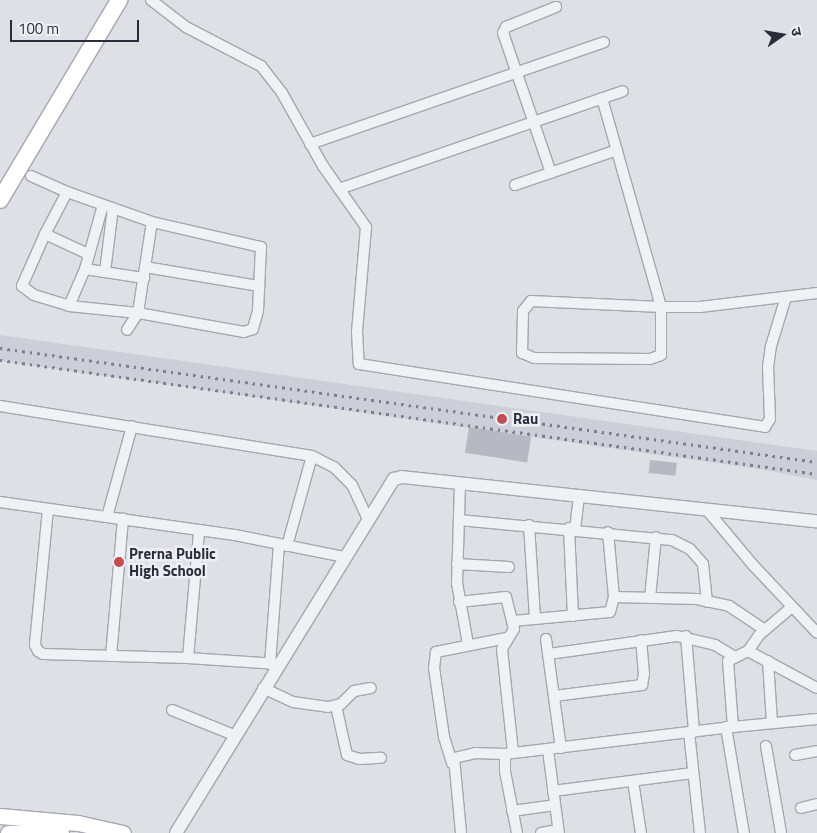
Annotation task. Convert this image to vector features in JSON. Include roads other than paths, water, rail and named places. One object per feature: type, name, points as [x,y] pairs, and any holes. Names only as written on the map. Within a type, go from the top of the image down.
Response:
[{"type":"main road","points":[[0,200],[119,0]]},
{"type":"main road","points":[[0,816],[78,823],[122,833]]},
{"type":"main road","points":[[8,833],[61,833]]},
{"type":"street","points":[[151,0],[186,27],[261,66],[282,93],[310,144],[367,233],[356,352],[359,364],[365,367],[765,427],[770,419],[768,367],[771,346],[786,297]]},
{"type":"street","points":[[551,173],[505,40],[506,27],[556,7]]},
{"type":"street","points":[[310,144],[604,42]]},
{"type":"street","points":[[339,189],[623,91]]},
{"type":"street","points":[[602,98],[661,307],[663,349],[658,358],[534,358],[522,353],[523,310],[530,301],[661,307],[727,305],[817,293]]},
{"type":"street","points":[[514,185],[617,150]]},
{"type":"street","points":[[31,176],[67,192],[152,222],[257,244],[262,251],[256,324],[253,329],[244,332],[138,313],[69,306],[34,295],[22,286],[45,234],[67,192]]},
{"type":"street","points":[[69,306],[108,206]]},
{"type":"street","points":[[105,272],[108,206]]},
{"type":"street","points":[[128,330],[138,313],[152,222]]},
{"type":"street","points":[[45,234],[88,254]]},
{"type":"street","points":[[85,269],[105,272],[145,272],[259,286]]},
{"type":"street","points":[[0,406],[312,456],[342,473],[352,485],[368,519]]},
{"type":"street","points":[[107,517],[132,426]]},
{"type":"street","points":[[274,664],[283,544],[312,456]]},
{"type":"street","points":[[176,833],[263,688],[274,664],[389,484],[398,478],[579,495],[817,521]]},
{"type":"street","points":[[460,483],[457,564],[459,602],[468,644]]},
{"type":"street","points":[[573,616],[572,529],[579,495]]},
{"type":"street","points":[[0,502],[283,544],[344,557]]},
{"type":"street","points":[[48,509],[35,645],[38,651],[43,654],[188,658],[274,664]]},
{"type":"street","points":[[707,510],[817,633]]},
{"type":"street","points":[[111,656],[123,519]]},
{"type":"street","points":[[459,520],[608,532],[656,538],[684,546],[698,557],[706,575],[707,602]]},
{"type":"street","points":[[529,525],[534,619]]},
{"type":"street","points":[[188,658],[199,531]]},
{"type":"street","points":[[513,621],[610,612],[614,597],[608,532]]},
{"type":"street","points":[[650,598],[656,538]]},
{"type":"street","points":[[457,564],[509,567]]},
{"type":"street","points":[[459,602],[506,597],[513,621],[514,629],[502,649],[512,811],[517,833]]},
{"type":"street","points":[[614,597],[707,602],[736,609],[764,630]]},
{"type":"street","points":[[744,833],[729,727],[728,661],[748,651],[764,630],[771,628],[792,607]]},
{"type":"street","points":[[806,621],[817,622]]},
{"type":"street","points":[[549,654],[641,640],[686,636],[715,644],[735,657]]},
{"type":"street","points":[[686,636],[693,773],[700,833]]},
{"type":"street","points":[[461,833],[452,763],[444,737],[434,657],[442,649],[507,638]]},
{"type":"street","points":[[546,639],[561,748]]},
{"type":"street","points":[[554,696],[642,685],[645,681],[641,640]]},
{"type":"street","points":[[748,651],[817,688]]},
{"type":"street","points":[[768,661],[772,723]]},
{"type":"street","points":[[263,688],[293,702],[336,706],[354,691],[371,688]]},
{"type":"street","points":[[336,706],[347,755],[359,759],[381,758]]},
{"type":"street","points":[[172,710],[234,736]]},
{"type":"street","points":[[452,763],[458,756],[548,750],[817,718]]},
{"type":"street","points":[[766,746],[781,833]]},
{"type":"street","points":[[541,833],[558,831],[548,750]]},
{"type":"street","points":[[795,755],[817,751]]},
{"type":"street","points":[[552,791],[693,773]]},
{"type":"street","points":[[634,781],[641,833]]},
{"type":"street","points":[[801,808],[817,804]]},
{"type":"street","points":[[512,811],[555,805]]},
{"type":"railway","points":[[0,348],[817,462]]},
{"type":"railway","points":[[0,360],[817,474]]},
{"type":"place","name":"Rau","points":[[502,419]]},
{"type":"place","name":"Prerna Public High School","points":[[119,562]]}]
